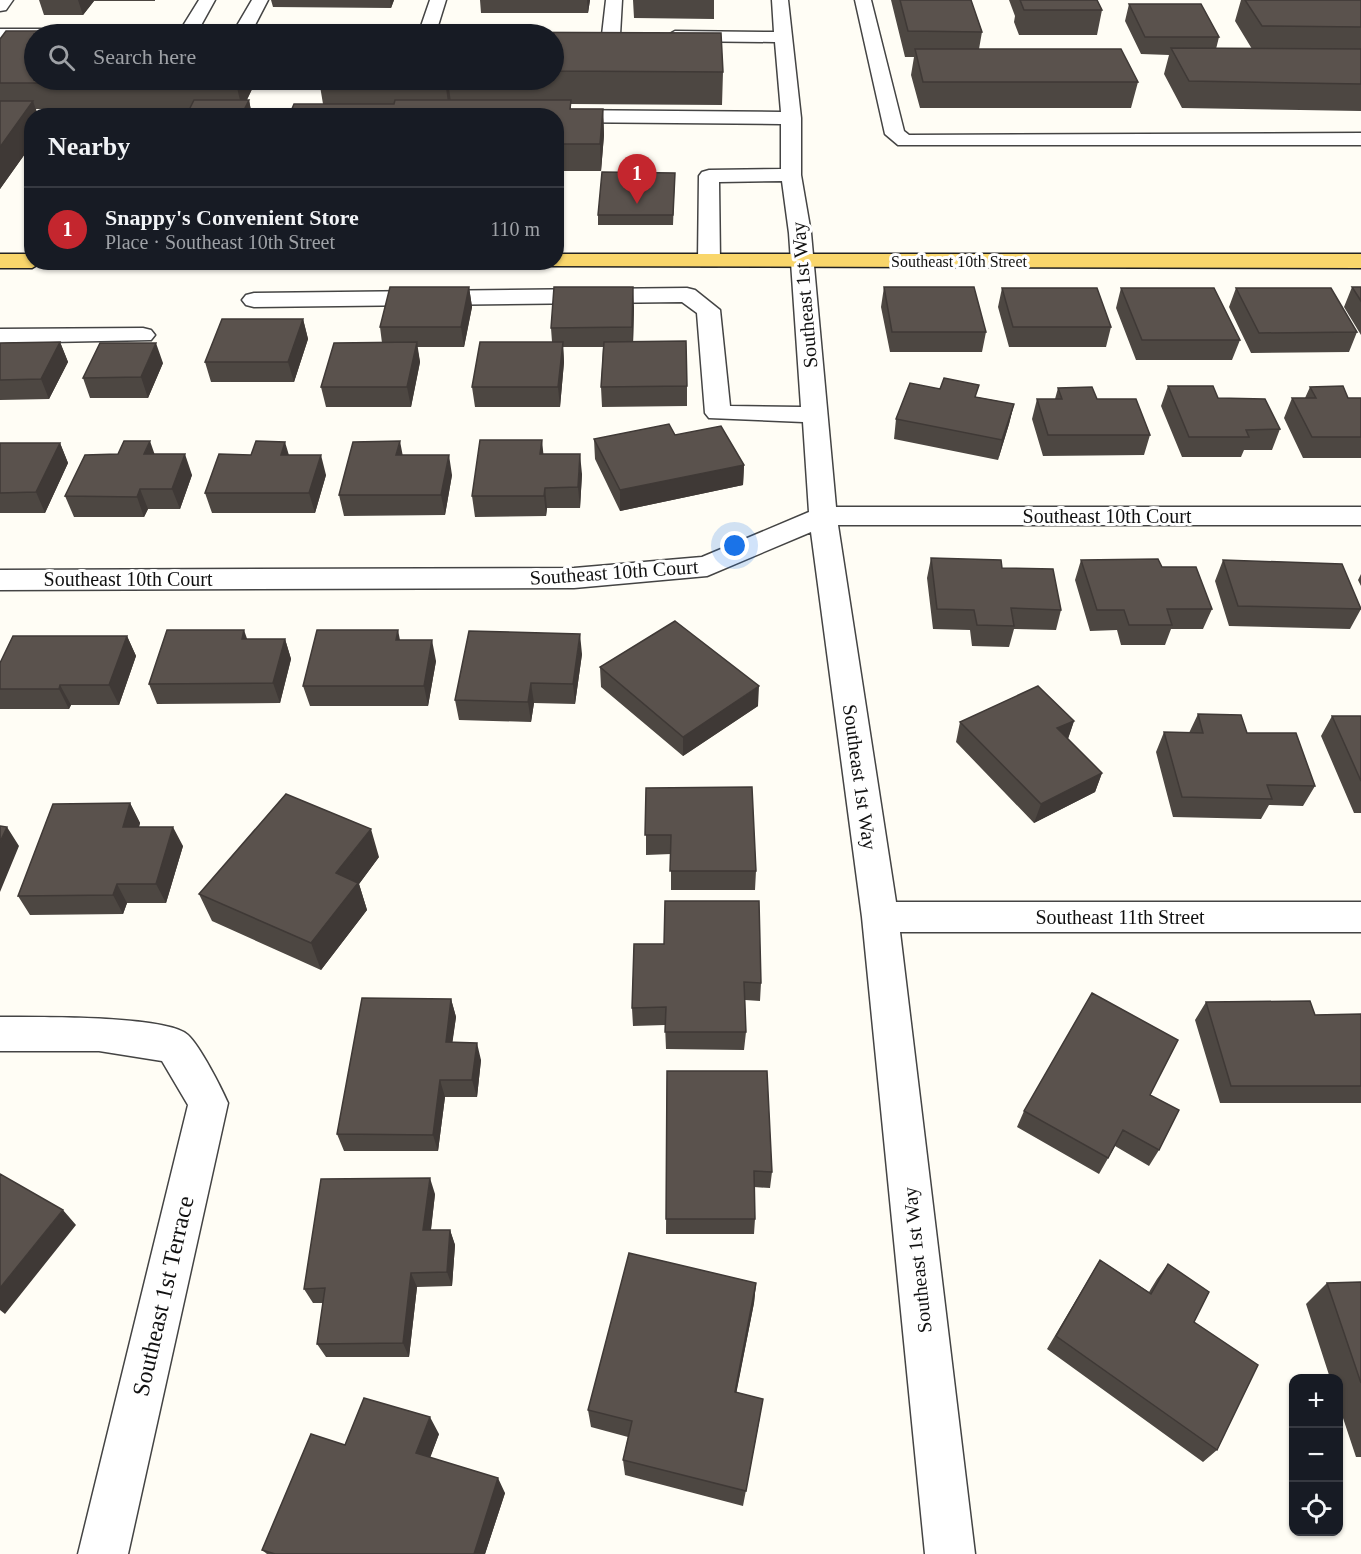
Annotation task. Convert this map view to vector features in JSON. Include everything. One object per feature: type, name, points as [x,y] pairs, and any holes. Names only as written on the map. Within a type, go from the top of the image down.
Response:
[{"type":"main road","points":[[0,261],[24,261]]},
{"type":"main road","name":"Southeast 10th Street","points":[[564,261],[1361,261]]},
{"type":"street","points":[[0,6],[5,0]]},
{"type":"street","points":[[193,24],[207,0]]},
{"type":"street","points":[[247,24],[260,0]]},
{"type":"street","points":[[430,24],[438,0]]},
{"type":"street","points":[[611,35],[614,0]]},
{"type":"street","name":"Southeast 1st Way","points":[[780,0],[790,118],[791,175],[802,261],[823,516],[880,917],[950,1554]]},
{"type":"street","points":[[863,0],[895,134],[905,141],[1361,139]]},
{"type":"street","points":[[0,34],[24,34]]},
{"type":"street","points":[[588,35],[634,35]]},
{"type":"street","points":[[657,36],[782,36]]},
{"type":"street","points":[[564,116],[790,118]]},
{"type":"street","points":[[709,261],[709,176],[791,175]]},
{"type":"street","points":[[254,300],[687,295],[708,310],[718,413],[815,415]]},
{"type":"street","points":[[0,336],[143,335]]},
{"type":"street","name":"Southeast 10th Court","points":[[0,580],[574,578],[707,566],[823,516],[1361,516]]},
{"type":"street","name":"Southeast 11th Street","points":[[880,917],[1361,917]]},
{"type":"street","name":"Southeast 1st Terrace","points":[[0,1034],[99,1034],[174,1046],[208,1103],[103,1554]]},
{"type":"building","points":[[900,0],[971,0],[982,32],[908,31]]},
{"type":"building","points":[[1020,0],[1097,0],[1102,10],[1024,10]]},
{"type":"building","points":[[1245,0],[1361,0],[1361,27],[1262,26]]},
{"type":"building","points":[[1129,4],[1201,4],[1219,37],[1145,37]]},
{"type":"building","points":[[6,31],[24,31],[24,83],[0,83],[0,39]]},
{"type":"building","points":[[564,32],[721,33],[723,72],[564,71]]},
{"type":"building","points":[[1171,48],[1361,49],[1361,84],[1189,81]]},
{"type":"building","points":[[915,49],[1121,49],[1138,82],[923,82]]},
{"type":"building","points":[[194,100],[249,100],[245,108],[190,108]]},
{"type":"building","points":[[395,100],[571,100],[570,109],[603,109],[600,144],[564,144],[564,108],[292,108],[294,104],[394,104]]},
{"type":"building","points":[[0,101],[33,101],[28,108],[24,108],[24,114],[0,147]]},
{"type":"building","points":[[602,172],[675,173],[673,215],[598,215]]},
{"type":"building","points":[[390,287],[469,287],[461,327],[380,327]]},
{"type":"building","points":[[554,287],[633,287],[632,327],[551,328]]},
{"type":"building","points":[[884,287],[974,287],[986,332],[892,332]]},
{"type":"building","points":[[1352,287],[1361,287],[1361,301]]},
{"type":"building","points":[[1002,288],[1097,288],[1111,327],[1013,327]]},
{"type":"building","points":[[1121,288],[1214,288],[1240,340],[1142,340]]},
{"type":"building","points":[[1236,288],[1331,288],[1357,332],[1259,333]]},
{"type":"building","points":[[222,319],[303,319],[288,362],[205,362]]},
{"type":"building","points":[[686,341],[687,386],[601,387],[604,342]]},
{"type":"building","points":[[60,342],[41,379],[0,380],[0,343]]},
{"type":"building","points":[[417,342],[407,387],[321,387],[334,343]]},
{"type":"building","points":[[480,342],[563,342],[558,387],[472,387]]},
{"type":"building","points":[[100,343],[156,343],[141,377],[83,378]]},
{"type":"building","points":[[944,378],[979,385],[975,397],[1014,404],[1002,440],[896,419],[910,383],[940,389]]},
{"type":"building","points":[[1168,386],[1213,386],[1218,398],[1265,399],[1280,429],[1246,430],[1249,437],[1189,437]]},
{"type":"building","points":[[1343,386],[1348,398],[1361,398],[1361,437],[1312,437],[1292,398],[1316,398],[1310,387]]},
{"type":"building","points":[[1092,387],[1097,399],[1136,399],[1150,435],[1048,435],[1037,399],[1062,399],[1058,388]]},
{"type":"building","points":[[669,424],[675,435],[721,426],[744,465],[620,490],[594,439]]},
{"type":"building","points":[[480,440],[542,440],[540,454],[580,454],[578,487],[545,488],[544,496],[472,496]]},
{"type":"building","points":[[124,441],[150,441],[144,454],[185,454],[172,489],[140,489],[137,497],[65,496],[85,455],[118,454]]},
{"type":"building","points":[[256,441],[285,442],[281,455],[321,455],[309,493],[205,493],[219,454],[251,455]]},
{"type":"building","points":[[400,441],[396,455],[449,455],[441,495],[339,495],[353,442]]},
{"type":"building","points":[[0,443],[60,443],[36,492],[0,493]]},
{"type":"building","points":[[931,558],[1001,560],[1002,568],[1053,569],[1061,610],[1011,608],[1014,626],[977,625],[974,610],[937,609]]},
{"type":"building","points":[[1158,559],[1162,567],[1196,567],[1212,609],[1167,609],[1172,625],[1129,625],[1124,610],[1097,610],[1081,560]]},
{"type":"building","points":[[1223,560],[1342,564],[1361,609],[1238,606]]},
{"type":"building","points":[[675,621],[759,686],[683,737],[600,667]]},
{"type":"building","points":[[167,630],[244,630],[242,639],[285,639],[273,683],[149,684]]},
{"type":"building","points":[[317,630],[398,630],[396,640],[432,640],[424,686],[303,686]]},
{"type":"building","points":[[469,631],[580,634],[573,684],[531,683],[528,702],[455,700]]},
{"type":"building","points":[[13,636],[127,636],[109,685],[60,685],[59,689],[0,689],[0,663]]},
{"type":"building","points":[[1038,686],[1074,721],[1057,728],[1102,773],[1041,804],[960,722]]},
{"type":"building","points":[[1198,714],[1241,715],[1247,733],[1296,733],[1315,786],[1267,785],[1272,799],[1182,797],[1164,732],[1203,733]]},
{"type":"building","points":[[1332,716],[1361,716],[1361,781]]},
{"type":"building","points":[[752,787],[756,871],[670,871],[671,835],[645,835],[646,788]]},
{"type":"building","points":[[286,794],[371,829],[336,873],[358,883],[311,943],[199,894]]},
{"type":"building","points":[[130,803],[123,827],[173,827],[156,884],[117,884],[113,895],[18,896],[53,804]]},
{"type":"building","points":[[0,826],[7,827],[0,842]]},
{"type":"building","points":[[665,901],[759,901],[761,983],[744,982],[746,1032],[665,1032],[666,1007],[632,1008],[634,944],[664,944]]},
{"type":"building","points":[[1092,993],[1178,1040],[1150,1095],[1179,1110],[1159,1150],[1123,1130],[1108,1158],[1024,1111]]},
{"type":"building","points":[[362,998],[451,999],[446,1042],[477,1043],[472,1080],[440,1080],[433,1135],[337,1134]]},
{"type":"building","points":[[1310,1001],[1315,1015],[1361,1014],[1361,1086],[1231,1086],[1206,1002]]},
{"type":"building","points":[[667,1071],[767,1071],[772,1172],[754,1171],[755,1219],[666,1219]]},
{"type":"building","points":[[0,1174],[63,1210],[0,1288]]},
{"type":"building","points":[[430,1178],[423,1230],[450,1230],[447,1272],[411,1273],[403,1343],[317,1344],[325,1288],[304,1289],[321,1179]]},
{"type":"building","points":[[629,1253],[756,1283],[735,1392],[763,1399],[746,1491],[623,1460],[632,1421],[588,1410]]},
{"type":"building","points":[[1100,1260],[1151,1294],[1168,1264],[1209,1292],[1194,1322],[1258,1365],[1217,1450],[1056,1336]]},
{"type":"building","points":[[1361,1282],[1361,1383],[1327,1283]]},
{"type":"building","points":[[364,1398],[430,1417],[416,1453],[498,1478],[474,1554],[275,1554],[262,1550],[311,1434],[345,1445]]},
{"type":"place","name":"Snappy's Convenient Store","points":[[637,204]]}]
